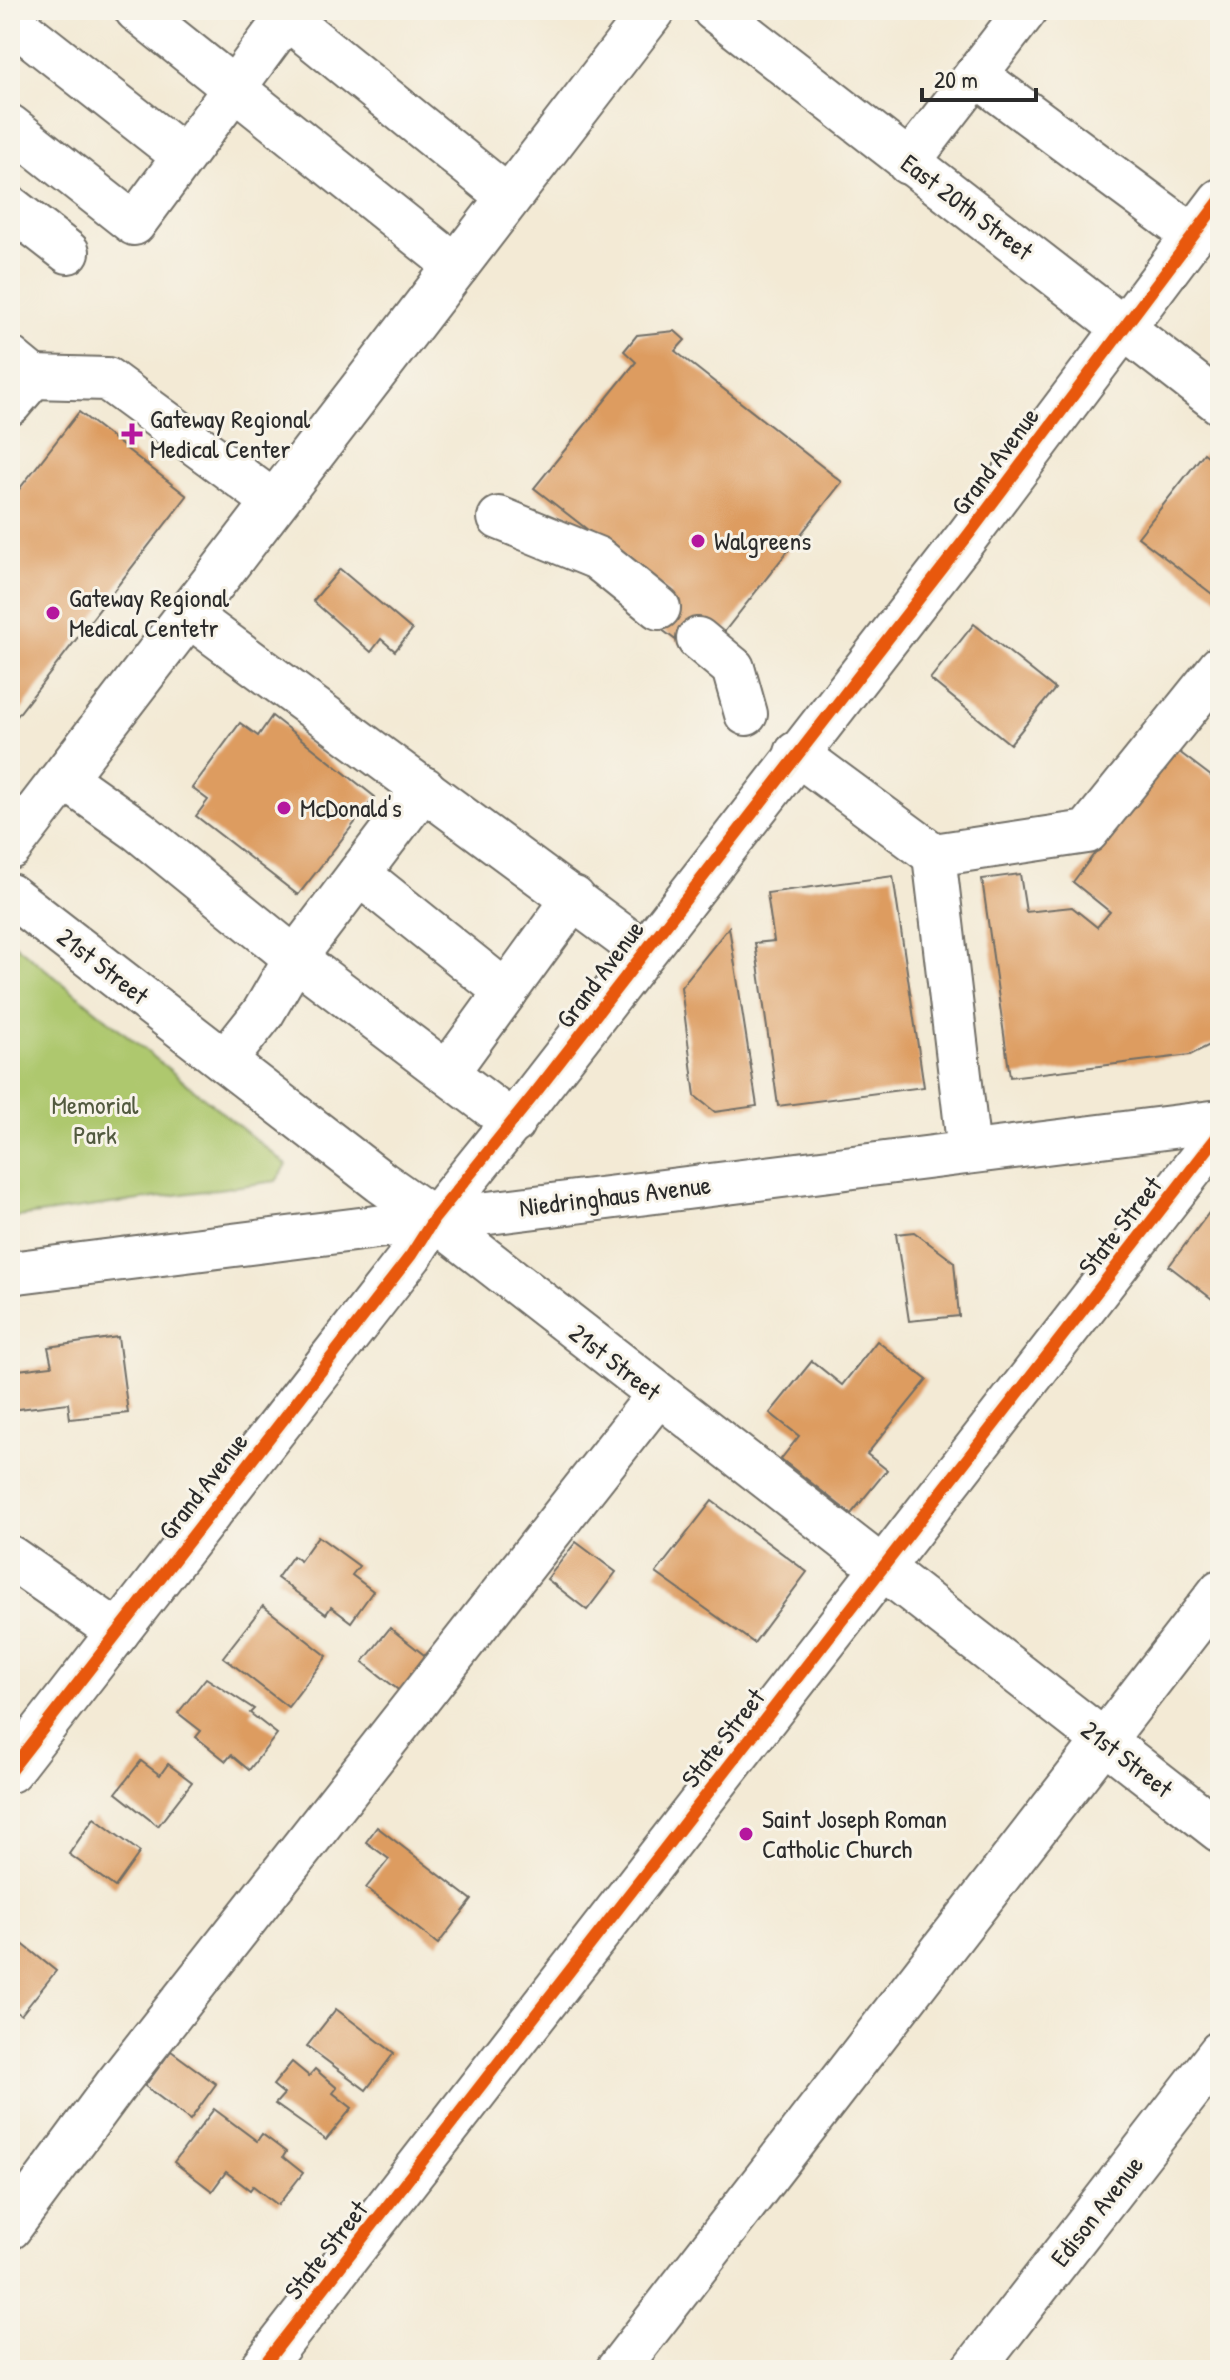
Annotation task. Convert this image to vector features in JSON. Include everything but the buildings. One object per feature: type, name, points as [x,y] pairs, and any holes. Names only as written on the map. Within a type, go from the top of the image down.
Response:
[{"type":"main road","points":[[10,847],[653,10]]},
{"type":"street","points":[[136,10],[457,267]]},
{"type":"street","name":"East 20th Street","points":[[714,10],[1220,403]]},
{"type":"street","points":[[908,163],[1026,10]]},
{"type":"street","points":[[10,126],[134,224],[233,87],[281,14],[509,198]]},
{"type":"street","points":[[10,20],[183,156]]},
{"type":"street","points":[[976,75],[1192,235]]},
{"type":"street","name":"Grand Avenue","points":[[10,1771],[411,1255],[434,1219],[513,1123],[796,753],[969,534],[1220,200]]},
{"type":"street","points":[[10,207],[68,252]]},
{"type":"street","points":[[18,380],[107,379],[274,502]]},
{"type":"street","points":[[499,518],[597,558],[659,608]]},
{"type":"street","points":[[188,615],[644,952]]},
{"type":"street","points":[[698,639],[733,668],[746,714]]},
{"type":"street","points":[[796,753],[934,855],[1087,832],[1220,667]]},
{"type":"street","points":[[63,777],[139,831],[295,958],[513,1123]]},
{"type":"street","points":[[225,1061],[263,1013],[295,958],[424,788]]},
{"type":"street","points":[[934,855],[969,1152]]},
{"type":"street","points":[[359,874],[506,992]]},
{"type":"street","name":"21st Street","points":[[10,895],[434,1219],[657,1396],[1220,1831]]},
{"type":"street","points":[[447,1073],[574,898]]},
{"type":"street","name":"Niedringhaus Avenue","points":[[10,1273],[1220,1121]]},
{"type":"street","name":"State Street","points":[[260,2370],[1220,1133]]},
{"type":"street","points":[[10,2228],[115,2086],[657,1396]]},
{"type":"street","points":[[12,1563],[118,1632]]},
{"type":"street","points":[[617,2370],[1220,1591]]},
{"type":"street","name":"Edison Avenue","points":[[973,2370],[1220,2052]]},
{"type":"green space","name":"Memorial Park","points":[[12,942],[287,1165],[276,1181],[10,1218]]},
{"type":"cycle path","points":[[10,1771],[411,1255],[434,1219],[969,534],[1220,200]]},
{"type":"cycle path","points":[[260,2370],[1220,1133]]},
{"type":"place","name":"Gateway Regional Medical Center","points":[[132,434]]},
{"type":"place","name":"Walgreens","points":[[698,541]]},
{"type":"place","name":"Gateway Regional Medical Centetr","points":[[53,613]]},
{"type":"place","name":"McDonald's","points":[[284,808]]},
{"type":"place","name":"Saint Joseph Roman Catholic Church","points":[[746,1834]]}]
